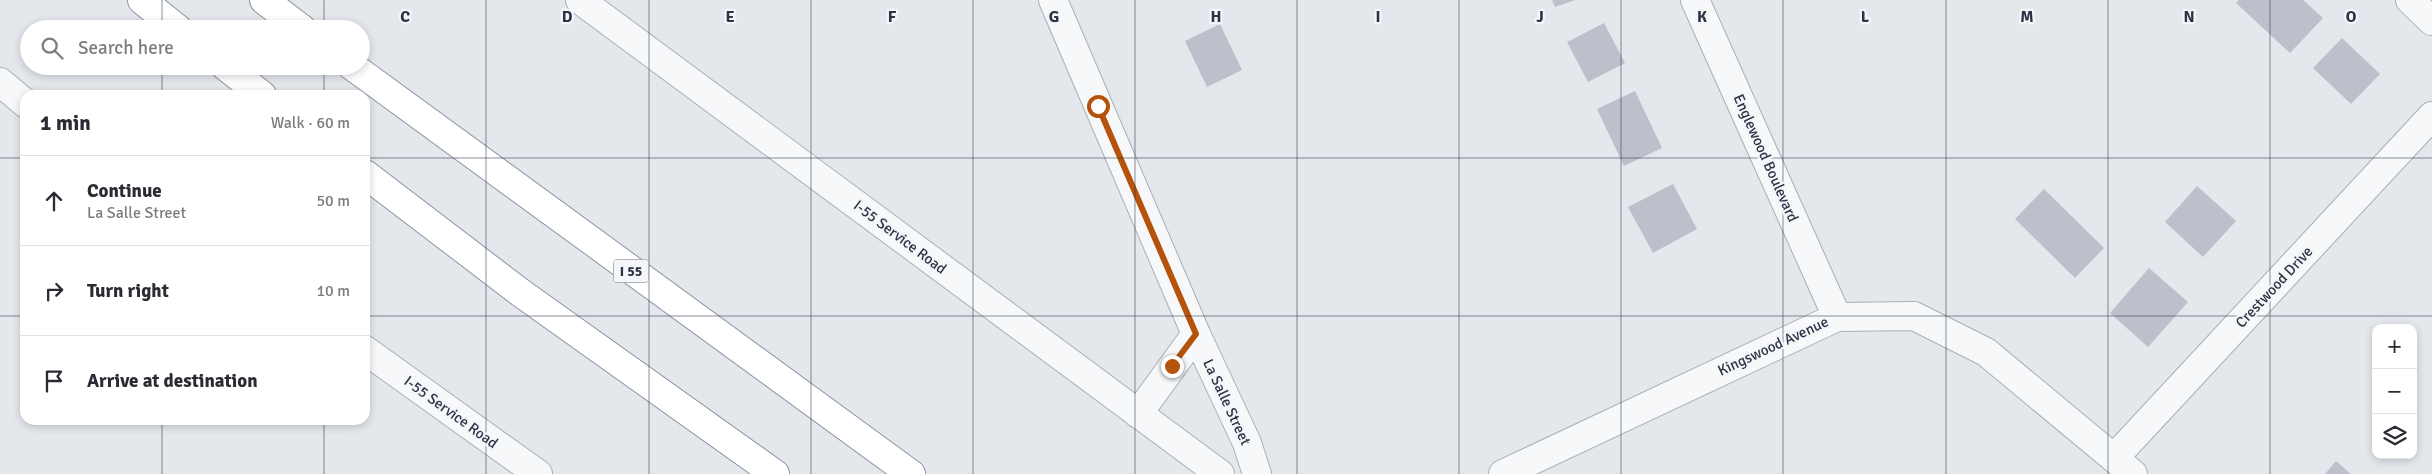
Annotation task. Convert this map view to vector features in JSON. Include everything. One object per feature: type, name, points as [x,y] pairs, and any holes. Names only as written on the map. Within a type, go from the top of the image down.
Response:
[{"type":"highway","points":[[142,0],[167,20]]},
{"type":"highway","points":[[264,0],[290,20]]},
{"type":"highway","points":[[236,75],[256,90]]},
{"type":"highway","name":"I 55","points":[[364,75],[911,474]]},
{"type":"highway","points":[[370,178],[521,293],[775,474]]},
{"type":"street","name":"I-55 Service Road","points":[[580,0],[1220,474]]},
{"type":"street","name":"La Salle Street","points":[[1053,0],[1196,334],[1247,444],[1257,474]]},
{"type":"street","name":"Englewood Boulevard","points":[[1695,0],[1836,317]]},
{"type":"street","points":[[2410,0],[2432,21]]},
{"type":"street","points":[[0,82],[20,99]]},
{"type":"street","name":"Crestwood Drive","points":[[2124,466],[2432,116]]},
{"type":"street","name":"Kingswood Avenue","points":[[1503,474],[1836,317],[1914,316],[1986,352],[2124,466]]},
{"type":"street","points":[[1138,414],[1196,334]]},
{"type":"street","name":"I-55 Service Road","points":[[370,354],[538,474]]},
{"type":"building","points":[[1552,0],[1575,0],[1555,7]]},
{"type":"building","points":[[2239,0],[2303,0],[2323,18],[2290,53],[2236,3]]},
{"type":"building","points":[[1604,23],[1625,63],[1588,82],[1567,42]]},
{"type":"building","points":[[1220,24],[1242,70],[1207,87],[1185,41]]},
{"type":"building","points":[[2342,38],[2380,74],[2351,104],[2313,68]]},
{"type":"building","points":[[1635,91],[1662,148],[1624,166],[1597,109]]},
{"type":"building","points":[[1673,184],[1697,229],[1653,253],[1628,207]]},
{"type":"building","points":[[2197,186],[2236,221],[2203,257],[2165,222]]},
{"type":"building","points":[[2044,189],[2104,248],[2075,278],[2015,219]]},
{"type":"building","points":[[2149,268],[2188,302],[2148,347],[2110,313]]},
{"type":"building","points":[[2336,461],[2351,474],[2325,474]]},
{"type":"route","points":[[1098,106],[1196,334],[1172,366]]}]
